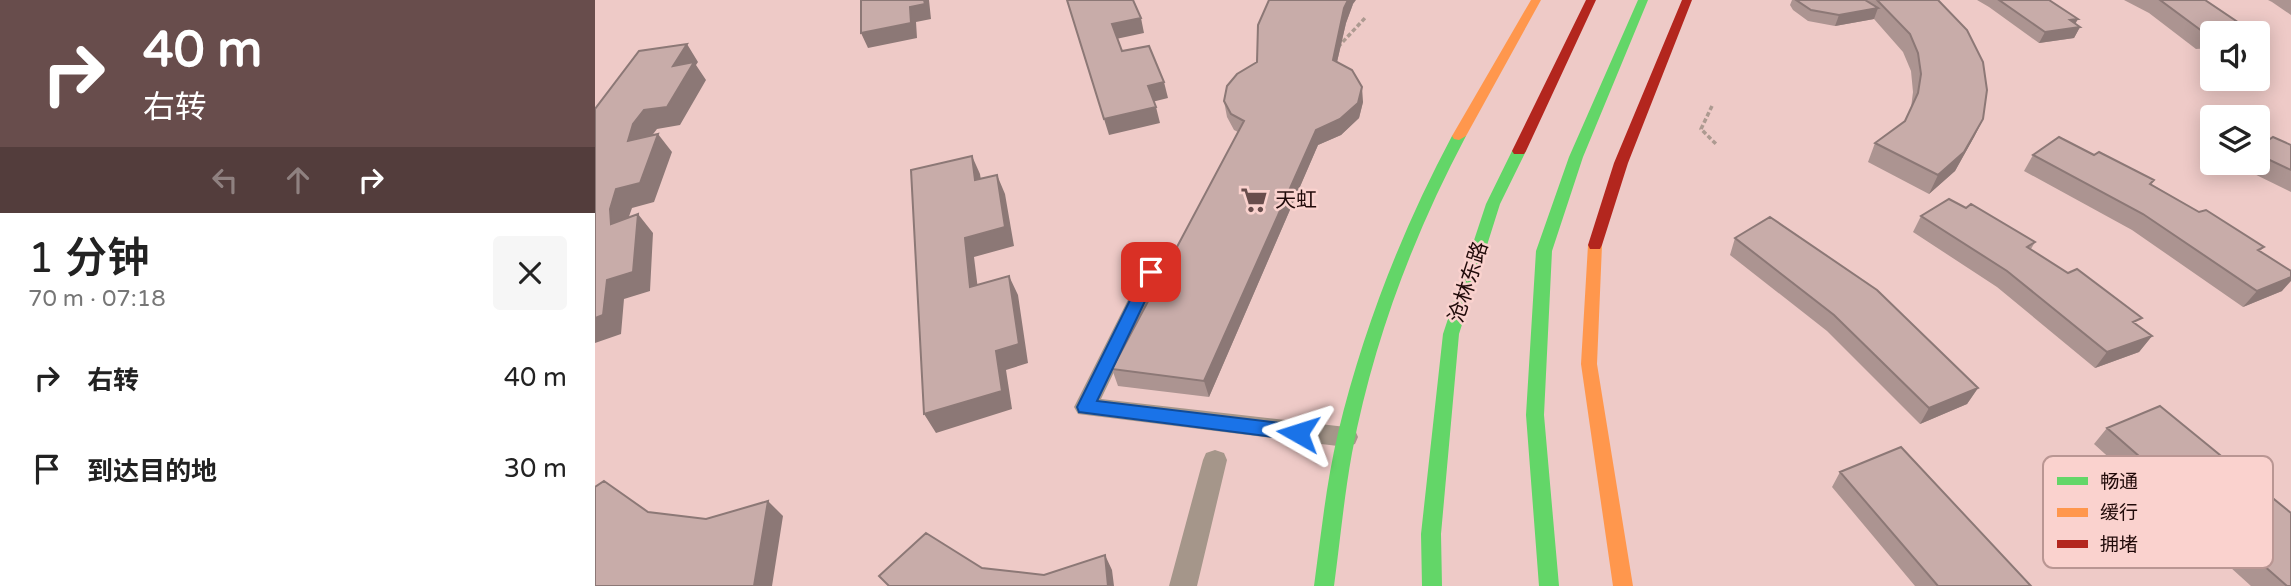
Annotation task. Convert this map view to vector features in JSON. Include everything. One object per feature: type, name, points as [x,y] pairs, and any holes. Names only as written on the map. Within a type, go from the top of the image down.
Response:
[{"type":"street","points":[[1324,586],[1346,438],[1355,400],[1401,257],[1441,169],[1536,0]]},
{"type":"street","name":"沧林东路","points":[[1431,586],[1431,534],[1451,334],[1493,204],[1591,0]]},
{"type":"street","points":[[1549,586],[1535,415],[1544,251],[1576,157],[1643,0]]},
{"type":"street","points":[[1623,586],[1589,364],[1595,242],[1621,163],[1687,0]]},
{"type":"lane","points":[[1151,272],[1086,407],[1346,438]]},
{"type":"lane","points":[[1183,586],[1215,460]]},
{"type":"path","points":[[1335,50],[1365,18]]},
{"type":"path","points":[[1711,106],[1702,129],[1717,145]]},
{"type":"building","points":[[861,0],[924,0],[925,4],[910,7],[911,23],[861,33]]},
{"type":"building","points":[[1067,0],[1133,0],[1141,18],[1112,24],[1122,51],[1149,46],[1164,82],[1148,86],[1156,107],[1104,119]]},
{"type":"building","name":"天虹","points":[[1269,0],[1348,0],[1333,60],[1352,70],[1362,87],[1358,103],[1340,119],[1316,130],[1204,381],[1112,369],[1244,121],[1231,114],[1224,101],[1227,86],[1237,74],[1257,62],[1258,25]]},
{"type":"building","points":[[1796,0],[1865,0],[1878,8],[1839,15],[1811,10]]},
{"type":"building","points":[[1877,0],[1938,0],[1967,30],[1983,62],[1987,90],[1983,119],[1964,152],[1938,175],[1875,143],[1905,121],[1918,93],[1921,74],[1918,53],[1910,34]]},
{"type":"building","points":[[1999,0],[2049,0],[2078,19],[2070,20],[2080,27],[2045,32]]},
{"type":"building","points":[[2160,0],[2205,0],[2236,21],[2200,21],[2200,30]]},
{"type":"building","points":[[687,44],[673,66],[694,62],[667,107],[644,110],[633,124],[628,141],[658,134],[640,183],[616,189],[610,209],[611,224],[638,214],[633,272],[607,280],[603,315],[595,318],[595,109],[639,51]]},
{"type":"building","points":[[2059,137],[2094,155],[2099,152],[2154,180],[2150,184],[2199,212],[2206,210],[2264,247],[2258,250],[2291,271],[2291,277],[2257,291],[2143,214],[2033,155]]},
{"type":"building","points":[[2273,137],[2291,145],[2291,170],[2270,160],[2270,139]]},
{"type":"building","points":[[972,156],[975,180],[997,175],[1005,227],[965,238],[970,287],[1009,276],[1019,344],[996,351],[1002,391],[924,414],[911,170]]},
{"type":"building","points":[[1949,199],[1966,208],[1971,204],[2035,242],[2027,247],[2068,273],[2077,269],[2142,318],[2133,322],[2152,336],[2107,352],[2007,271],[1921,216]]},
{"type":"building","points":[[1770,217],[1877,290],[1978,388],[1929,408],[1834,315],[1735,238]]},
{"type":"building","points":[[2160,406],[2221,456],[2139,456],[2107,428]]},
{"type":"building","points":[[1901,447],[2031,586],[1938,586],[1840,472]]},
{"type":"building","points":[[604,481],[648,512],[706,519],[768,501],[754,586],[595,586],[595,487]]},
{"type":"building","points":[[2273,498],[2291,513],[2291,586],[2287,586],[2266,568],[2273,568]]},
{"type":"building","points":[[926,533],[982,568],[1044,575],[1105,555],[1108,586],[889,586],[879,576]]},
{"type":"traffic: fast","points":[[1549,586],[1535,415],[1544,251],[1576,157],[1643,0]]},
{"type":"traffic: fast","points":[[1324,586],[1343,453],[1367,357],[1407,243],[1459,136]]},
{"type":"traffic: fast","points":[[1432,586],[1431,534],[1451,334],[1493,204],[1519,151]]},
{"type":"traffic: slow","points":[[1459,136],[1536,0]]},
{"type":"traffic: slow","points":[[1595,245],[1589,364],[1623,586]]},
{"type":"traffic: jam","points":[[1519,151],[1591,0]]},
{"type":"traffic: jam","points":[[1595,245],[1621,163],[1687,0]]},
{"type":"place","name":"天虹","points":[[1254,200]]},
{"type":"route","points":[[1151,272],[1086,407],[1298,433]]}]
